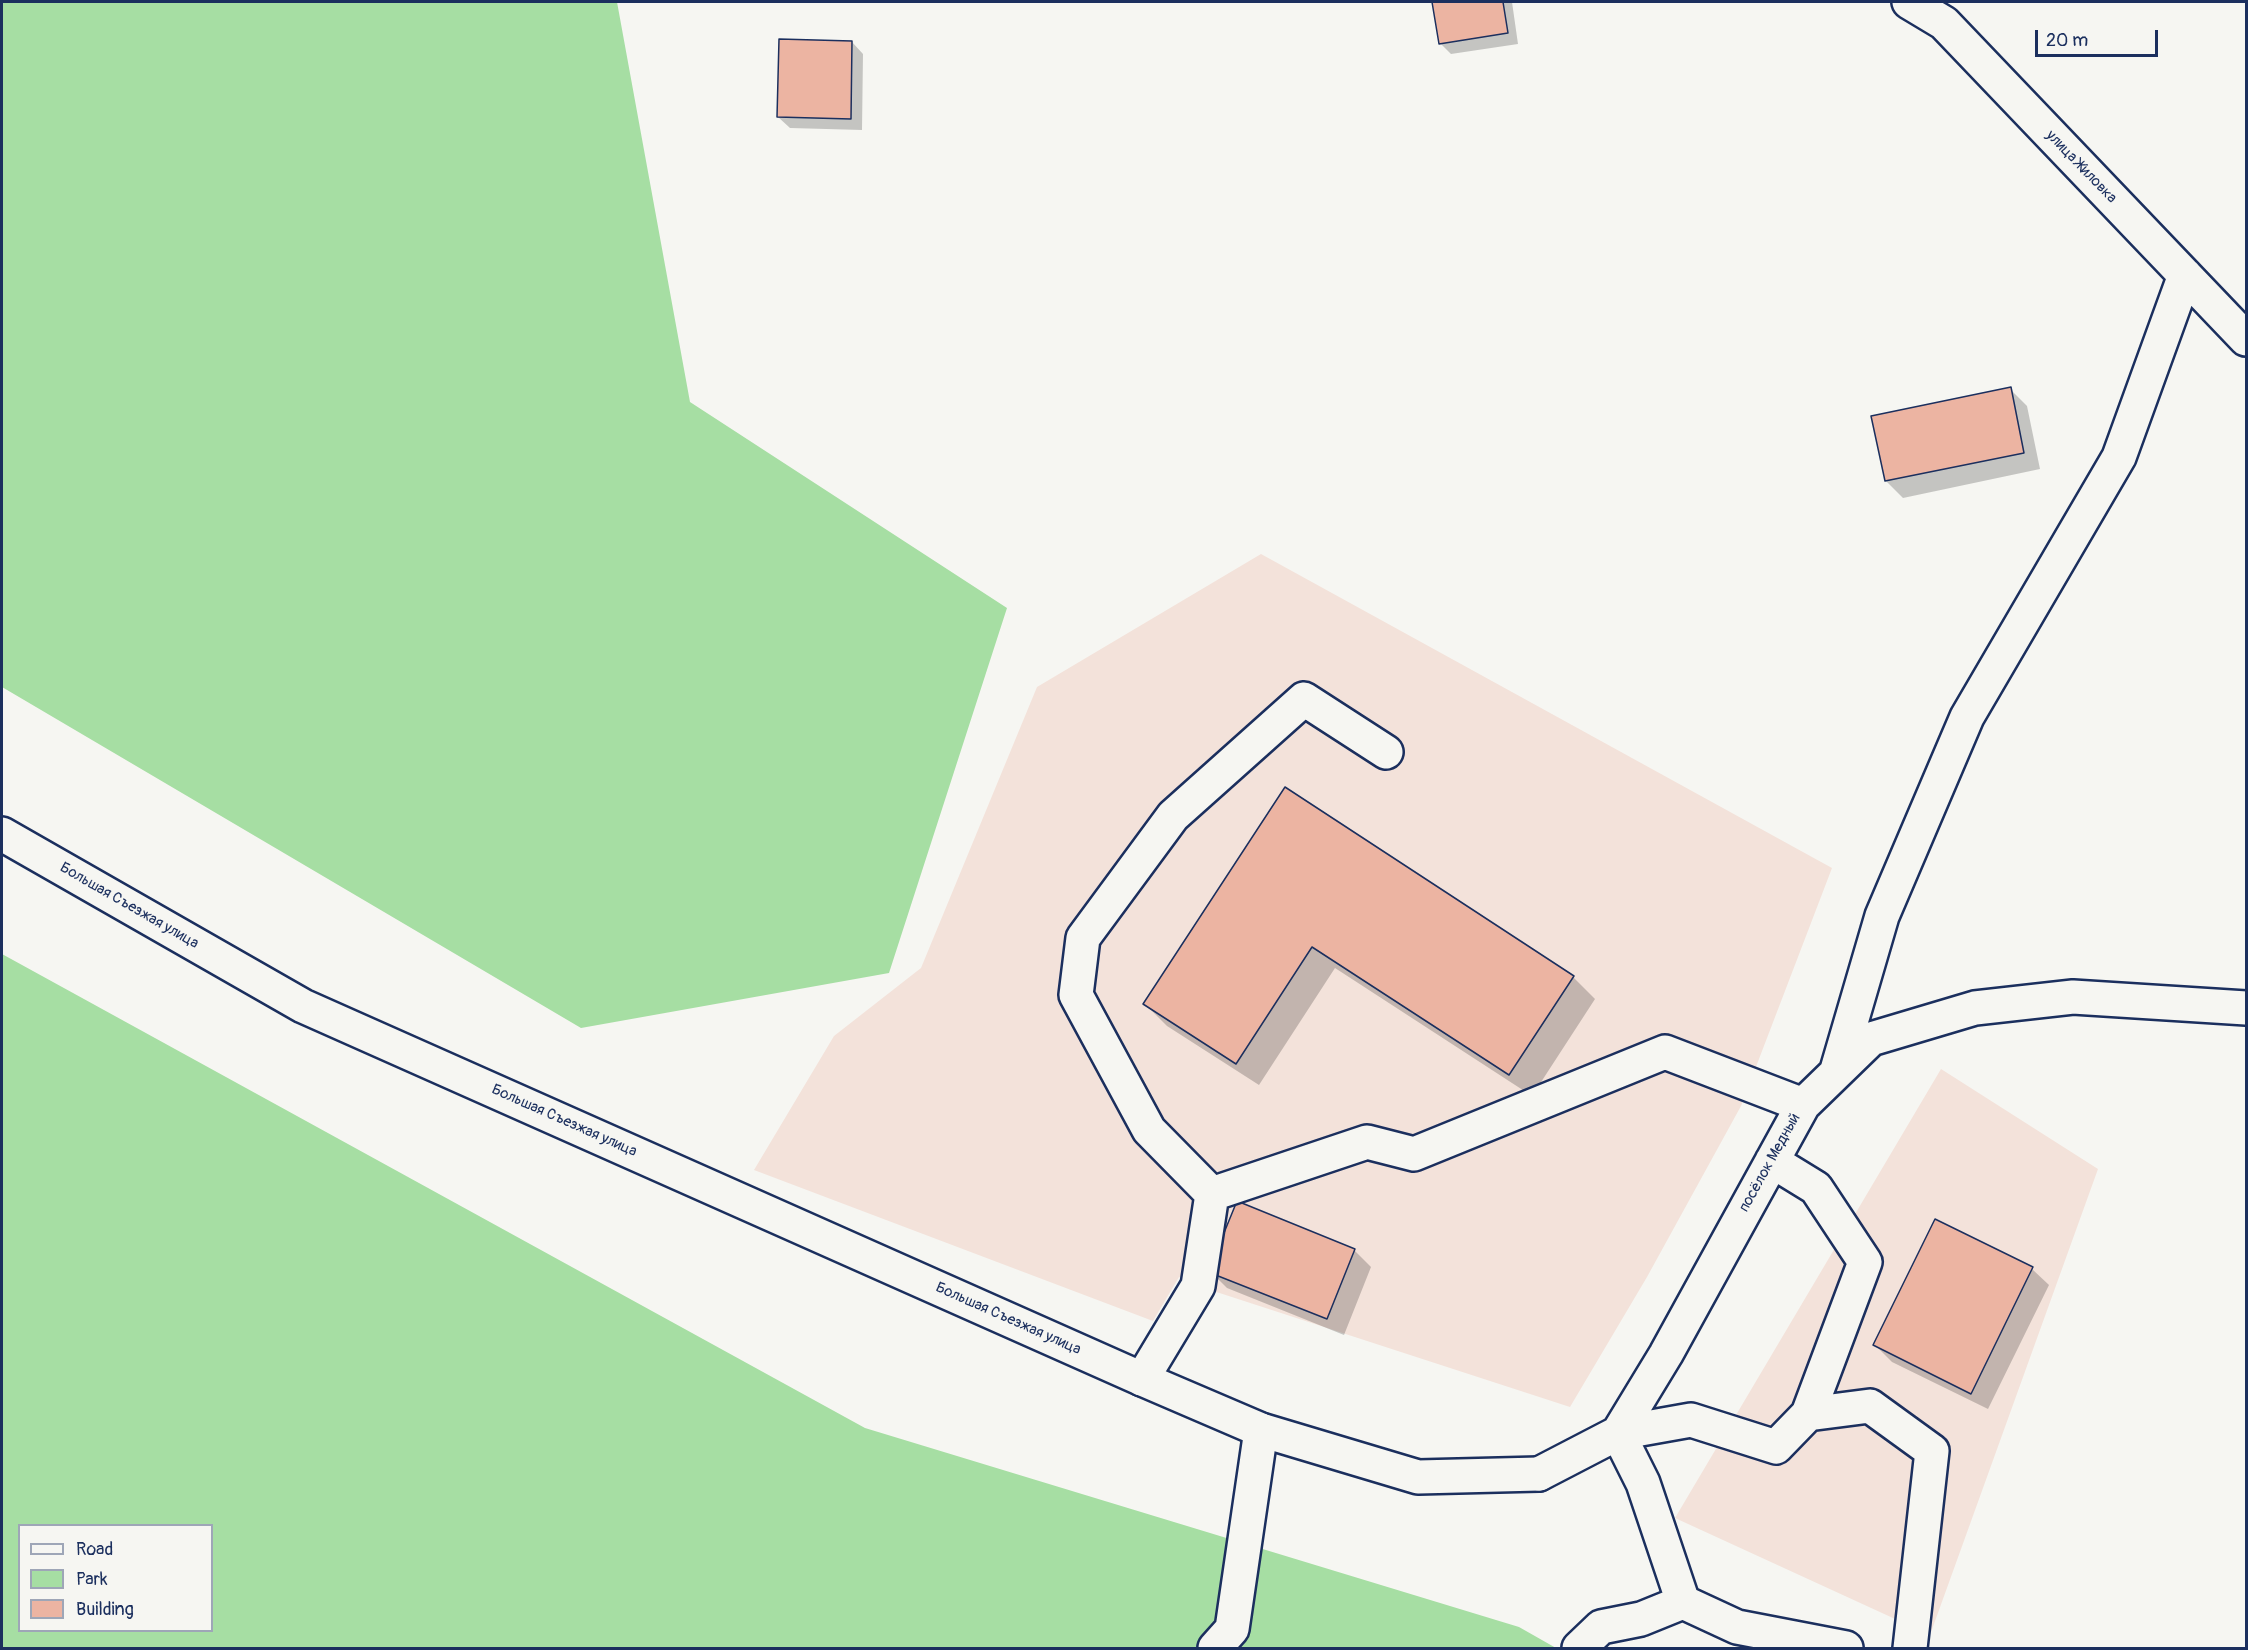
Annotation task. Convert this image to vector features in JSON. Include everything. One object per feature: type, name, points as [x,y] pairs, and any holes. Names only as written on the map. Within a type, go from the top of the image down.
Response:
[{"type":"street","name":"улица Жиловка","points":[[1909,2],[1946,12],[2185,275],[2247,339]]},
{"type":"street","points":[[1836,1073],[1882,916],[1967,717],[2119,457],[2185,275]]},
{"type":"street","points":[[1212,1194],[1149,1130],[1076,995],[1083,938],[1173,816],[1304,699],[1386,752]]},
{"type":"street","name":"Большая Съезжая улица","points":[[2,834],[303,1006],[1261,1430],[1418,1477],[1539,1474],[1618,1433]]},
{"type":"street","name":"посёлок Медный","points":[[1618,1433],[1666,1354],[1803,1105],[1871,1039],[1975,1008],[2073,997],[2247,1008]]},
{"type":"street","points":[[1212,1194],[1367,1142],[1414,1154],[1665,1052],[1803,1105]]},
{"type":"street","points":[[1772,1161],[1816,1188],[1864,1262],[1808,1414],[1776,1447],[1690,1420],[1618,1433],[1643,1484],[1683,1602],[1737,1627],[1846,1648]]},
{"type":"street","points":[[1142,1379],[1198,1286],[1212,1194]]},
{"type":"street","points":[[1808,1414],[1870,1406],[1932,1451],[1910,1648]]},
{"type":"street","points":[[1215,1648],[1232,1629],[1261,1430]]},
{"type":"street","points":[[1579,1648],[1601,1627],[1641,1619],[1683,1602]]},
{"type":"shaded area","points":[[1261,554],[1832,868],[1741,1106],[1647,1277],[1570,1407],[1198,1286],[1179,1277],[1153,1321],[754,1170],[834,1036],[921,968],[1037,687]]},
{"type":"shaded area","points":[[1941,1069],[2098,1169],[1930,1635],[1675,1518]]},
{"type":"green space","points":[[2,2],[617,2],[690,402],[1007,608],[889,973],[581,1028],[2,687]]},
{"type":"green space","points":[[2,954],[865,1428],[1519,1627],[1556,1648],[2,1648]]},
{"type":"building","points":[[1432,2],[1503,2],[1508,33],[1439,44]]},
{"type":"building","points":[[779,39],[852,41],[851,119],[777,117]]},
{"type":"building","points":[[2011,387],[2024,453],[1885,481],[1871,416]]},
{"type":"building","points":[[1285,787],[1574,976],[1509,1075],[1312,947],[1236,1064],[1143,1004]]},
{"type":"building","points":[[1237,1201],[1355,1249],[1327,1319],[1208,1272]]},
{"type":"building","points":[[1935,1219],[2033,1267],[1971,1394],[1873,1345]]}]
